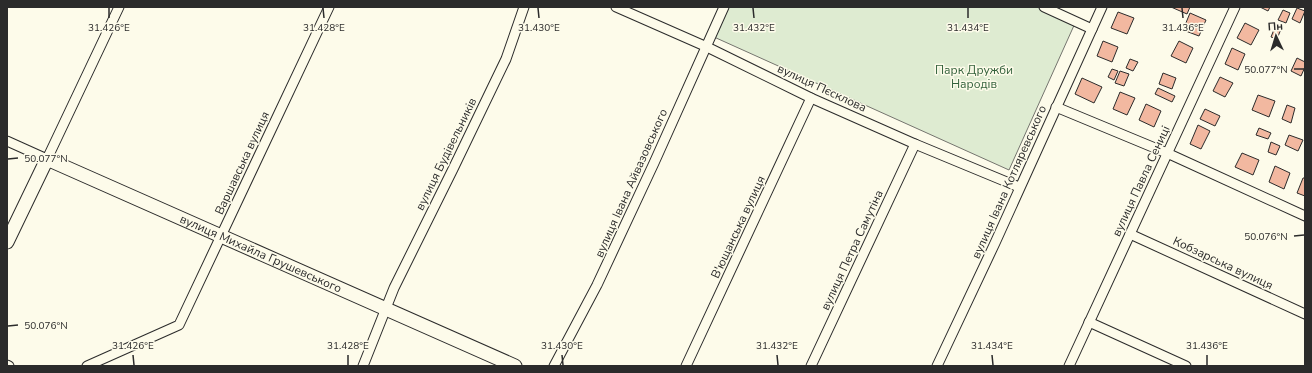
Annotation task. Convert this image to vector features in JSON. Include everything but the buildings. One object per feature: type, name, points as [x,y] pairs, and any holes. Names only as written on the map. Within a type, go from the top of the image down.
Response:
[{"type":"street","points":[[7,242],[118,7]]},
{"type":"street","name":"Варшавська вулиця","points":[[88,366],[179,325],[329,7]]},
{"type":"street","name":"вулиця Будівельників","points":[[363,366],[385,309],[410,255],[506,59],[524,7]]},
{"type":"street","name":"вулиця Пєсклова","points":[[616,7],[707,47],[811,98],[915,144],[1019,187]]},
{"type":"street","name":"вулиця Івана Айвазовського","points":[[554,366],[601,278],[724,7]]},
{"type":"street","points":[[1044,7],[1092,29]]},
{"type":"street","name":"вулиця Івана Котляревського","points":[[937,366],[995,243],[1019,187],[1102,7]]},
{"type":"street","name":"вулиця Павла Сениці","points":[[1069,366],[1235,7]]},
{"type":"street","name":"В'ющанська вулиця","points":[[686,366],[811,98]]},
{"type":"street","points":[[1056,106],[1167,153],[1305,216]]},
{"type":"street","name":"вулиця Михайла Грушевського","points":[[7,141],[515,366]]},
{"type":"street","name":"вулиця Петра Самутіна","points":[[811,366],[915,144]]},
{"type":"street","name":"Кобзарська вулиця","points":[[1130,234],[1305,314]]},
{"type":"street","points":[[1089,322],[1186,366]]},
{"type":"green space","name":"Парк Дружби Народів","points":[[728,7],[1045,7],[1076,21],[1009,170],[714,37]]}]
